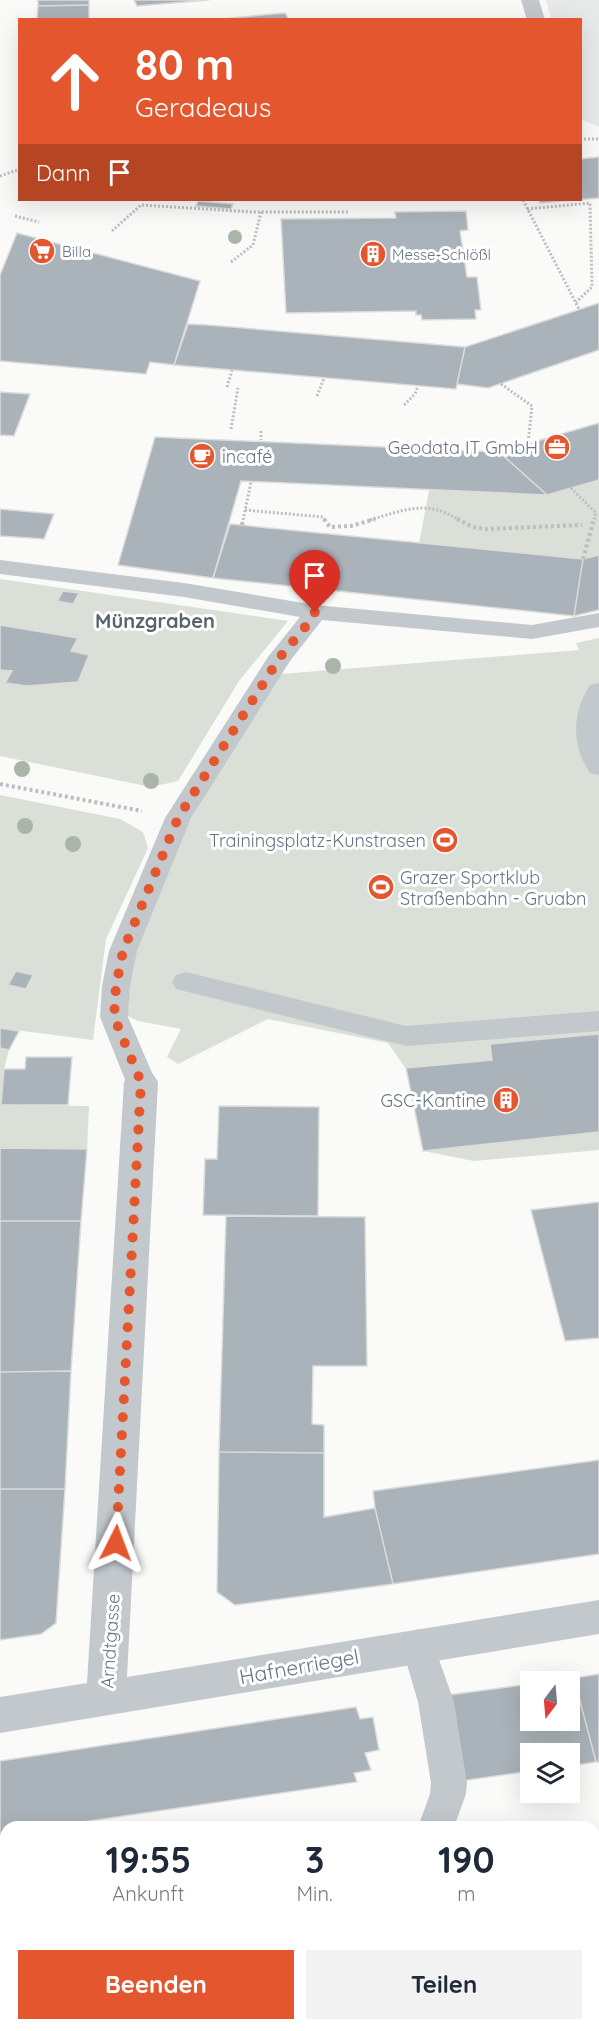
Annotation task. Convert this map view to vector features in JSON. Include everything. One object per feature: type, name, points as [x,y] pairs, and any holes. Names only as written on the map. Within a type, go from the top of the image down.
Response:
[{"type":"street","name":"Arndtgasse","points":[[106,1698],[141,1082]]},
{"type":"street","name":"Hafnerriegel","points":[[0,1715],[418,1644],[599,1617]]},
{"type":"lane","points":[[530,0],[535,18]]},
{"type":"lane","points":[[0,567],[160,587],[315,612],[532,632],[599,620]]},
{"type":"lane","points":[[141,1082],[114,1017],[116,986],[123,951],[178,818],[280,657],[315,612]]},
{"type":"lane","points":[[599,691],[588,709],[586,724],[599,767]]},
{"type":"lane","points":[[186,982],[406,1036],[599,1021]]},
{"type":"lane","points":[[418,1644],[436,1702],[449,1783],[448,1794],[438,1821]]},
{"type":"path","points":[[582,139],[599,140]]},
{"type":"path","points":[[0,176],[18,170]]},
{"type":"path","points":[[523,201],[579,309]]},
{"type":"path","points":[[527,209],[590,203],[592,287],[576,302]]},
{"type":"path","points":[[112,231],[141,205],[261,212],[349,212]]},
{"type":"path","points":[[231,262],[253,245],[261,212]]},
{"type":"path","points":[[15,216],[39,222]]},
{"type":"path","points":[[226,387],[232,370]]},
{"type":"path","points":[[317,396],[324,378]]},
{"type":"path","points":[[501,384],[532,406],[528,443]]},
{"type":"path","points":[[404,405],[415,394],[418,386]]},
{"type":"path","points":[[231,429],[238,388]]},
{"type":"path","points":[[261,431],[261,440]]},
{"type":"path","points":[[242,525],[251,482]]},
{"type":"path","points":[[571,488],[596,513],[583,559]]},
{"type":"path","points":[[245,510],[322,517],[330,527],[338,528],[348,527],[396,511],[422,507],[446,510],[467,525],[489,531],[520,527],[565,528],[582,525]]},
{"type":"path","points":[[0,784],[178,818]]},
{"type":"shaded area","points":[[546,0],[599,0],[599,127],[582,119],[582,18],[551,18]]},
{"type":"shaded area","points":[[599,480],[599,555],[583,559],[419,544],[429,490],[547,495]]},
{"type":"shaded area","points":[[0,579],[288,621],[239,681],[178,781],[151,787],[0,756],[0,670],[12,671],[6,683],[27,686],[77,682],[89,655],[71,651],[78,638],[0,625]]},
{"type":"shaded area","name":"Grazer Sportklub Straßenbahn - Gruabn","points":[[599,638],[599,1150],[474,1161],[423,1151],[406,1069],[388,1043],[268,1019],[178,1064],[167,1057],[181,1029],[138,1021],[128,1016],[129,987],[136,953],[189,822],[231,749],[281,674],[579,650],[576,643]]},
{"type":"shaded area","points":[[0,795],[120,819],[143,832],[148,848],[106,939],[93,1040],[0,1028]]},
{"type":"shaded area","points":[[0,1048],[9,1050],[4,1069],[1,1105],[89,1106],[87,1149],[0,1148]]},
{"type":"building","points":[[38,0],[89,0],[89,5],[38,6]]},
{"type":"building","points":[[134,0],[209,0],[137,6]]},
{"type":"building","points":[[89,5],[89,18],[37,18],[38,6]]},
{"type":"building","points":[[285,13],[288,18],[231,18]]},
{"type":"building","points":[[599,157],[599,198],[582,200],[582,159]]},
{"type":"building","points":[[198,201],[233,204],[231,209],[196,206]]},
{"type":"building","points":[[539,201],[563,201],[540,203]]},
{"type":"building","name":"Messe-Schlößl","points":[[466,211],[468,230],[460,231],[467,277],[477,277],[481,310],[475,310],[476,319],[422,320],[421,315],[416,315],[416,311],[286,313],[281,219],[396,218],[395,212]]},
{"type":"building","points":[[17,233],[200,281],[174,365],[150,362],[146,374],[0,361],[0,275]]},
{"type":"building","points":[[599,303],[599,350],[488,388],[457,384],[465,347]]},
{"type":"building","points":[[188,324],[465,347],[456,389],[174,365]]},
{"type":"building","points":[[0,392],[30,394],[14,436],[0,435]]},
{"type":"building","points":[[599,423],[599,480],[547,495],[499,452]]},
{"type":"building","points":[[155,437],[499,452],[547,495],[241,481],[213,578],[118,565]]},
{"type":"building","points":[[0,509],[54,514],[44,539],[0,536]]},
{"type":"building","points":[[230,524],[583,559],[574,616],[213,578]]},
{"type":"building","points":[[599,555],[599,610],[574,616],[583,559]]},
{"type":"building","points":[[63,591],[79,593],[73,604],[57,601]]},
{"type":"building","points":[[0,625],[78,638],[71,651],[89,655],[78,682],[27,686],[5,683],[12,671],[0,670]]},
{"type":"building","points":[[16,971],[33,975],[26,989],[8,985]]},
{"type":"building","points":[[0,1028],[19,1031],[9,1050],[0,1048]]},
{"type":"building","name":"GSC-Kantine","points":[[599,1034],[599,1132],[423,1151],[406,1068],[492,1060],[490,1044]]},
{"type":"building","points":[[26,1057],[72,1057],[68,1105],[1,1105],[4,1069],[25,1069]]},
{"type":"building","points":[[219,1106],[319,1107],[318,1216],[203,1215],[205,1159],[217,1159]]},
{"type":"building","points":[[0,1148],[87,1149],[81,1221],[0,1221]]},
{"type":"building","points":[[599,1202],[599,1338],[565,1341],[531,1210]]},
{"type":"building","points":[[226,1216],[365,1217],[367,1366],[313,1366],[312,1424],[324,1425],[324,1453],[219,1452]]},
{"type":"building","points":[[0,1221],[81,1221],[71,1371],[0,1372]]},
{"type":"building","points":[[71,1371],[65,1489],[0,1489],[0,1372]]},
{"type":"building","points":[[219,1452],[324,1453],[324,1517],[375,1508],[393,1584],[235,1605],[217,1592]]},
{"type":"building","points":[[599,1460],[599,1554],[393,1584],[373,1491]]},
{"type":"building","points":[[0,1489],[65,1489],[56,1623],[41,1634],[0,1640]]},
{"type":"building","points":[[599,1674],[599,1762],[596,1762],[580,1701],[580,1677]]},
{"type":"building","points":[[520,1685],[520,1731],[580,1731],[580,1701],[596,1762],[580,1764],[580,1743],[520,1743],[520,1773],[461,1781],[441,1696]]},
{"type":"building","points":[[356,1707],[360,1719],[373,1717],[379,1750],[365,1753],[371,1770],[354,1773],[357,1782],[89,1821],[0,1821],[0,1761]]},
{"type":"place","name":"Billa","points":[[42,251]]},
{"type":"place","name":"Messe-Schlößl","points":[[373,254]]},
{"type":"place","name":"Geodata IT GmbH","points":[[557,447]]},
{"type":"place","name":"incafé","points":[[202,456]]},
{"type":"place","name":"Trainingsplatz-Kunstrasen","points":[[445,840]]},
{"type":"place","name":"Grazer Sportklub Straßenbahn - Gruabn","points":[[381,887]]},
{"type":"place","name":"GSC-Kantine","points":[[506,1100]]},
{"type":"district","name":"Münzgraben","points":[[155,620]]},
{"type":"route","points":[[116,1543],[141,1082],[114,1017],[116,986],[123,951],[178,818],[280,657],[315,612]]}]
